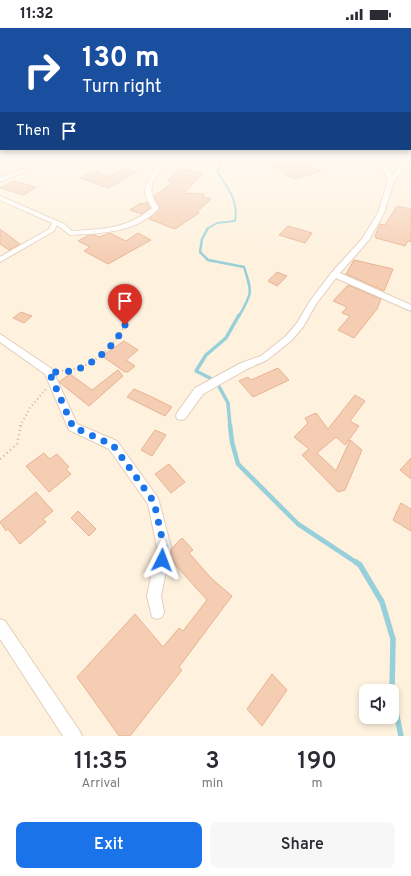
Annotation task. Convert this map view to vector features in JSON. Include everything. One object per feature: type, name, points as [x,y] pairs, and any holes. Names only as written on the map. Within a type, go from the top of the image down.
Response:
[{"type":"street","points":[[0,198],[62,225],[70,233],[117,230],[149,215],[156,208],[148,198],[148,193]]},
{"type":"street","points":[[181,416],[199,391],[244,366],[264,358],[289,338],[300,326],[313,303],[335,274],[365,240],[381,213],[387,193]]},
{"type":"street","points":[[0,260],[52,230],[55,223]]},
{"type":"street","points":[[335,274],[411,308]]},
{"type":"street","points":[[0,337],[51,377],[73,427],[113,445],[154,502],[164,547],[154,596],[157,612]]},
{"type":"street","points":[[0,626],[73,736]]},
{"type":"path","points":[[0,459],[17,444],[16,433],[20,422],[51,377],[90,364],[121,333],[125,325]]},
{"type":"building","points":[[158,193],[204,194],[203,197],[211,199],[197,212],[199,213],[175,229],[149,219],[160,208],[154,196]]},
{"type":"building","points":[[147,202],[150,208],[142,214],[130,210],[141,203],[144,204]]},
{"type":"building","points":[[397,206],[411,209],[411,242],[408,241],[405,246],[376,238],[375,236],[380,224],[385,225]]},
{"type":"building","points":[[288,226],[312,233],[305,243],[279,235]]},
{"type":"building","points":[[0,229],[20,244],[9,250],[0,244]]},
{"type":"building","points":[[110,233],[126,241],[138,233],[151,240],[108,264],[84,251],[90,247],[78,241],[89,235],[99,237]]},
{"type":"building","points":[[354,260],[393,269],[384,291],[346,274]]},
{"type":"building","points":[[277,272],[287,276],[277,286],[268,281]]},
{"type":"building","points":[[348,285],[381,299],[377,309],[354,338],[338,330],[350,316],[342,313],[347,307],[333,301]]},
{"type":"building","points":[[21,312],[32,316],[24,323],[13,318]]},
{"type":"building","points":[[124,341],[138,350],[126,360],[135,366],[128,372],[125,372],[102,356]]},
{"type":"building","points":[[278,368],[289,380],[253,397],[239,381],[248,377],[251,380]]},
{"type":"building","points":[[118,370],[123,376],[89,406],[59,382],[70,374],[92,390]]},
{"type":"building","points":[[134,389],[172,407],[165,416],[127,397]]},
{"type":"building","points":[[355,395],[365,401],[350,421],[359,426],[345,445],[336,437],[317,453],[336,471],[350,440],[362,450],[345,490],[338,492],[302,455],[309,449],[294,437],[308,423],[305,418],[316,413],[328,429]]},
{"type":"building","points":[[155,430],[166,435],[152,456],[141,450]]},
{"type":"building","points":[[44,453],[50,459],[57,454],[69,467],[66,469],[71,474],[49,492],[26,466]]},
{"type":"building","points":[[411,458],[411,479],[400,470]]},
{"type":"building","points":[[169,464],[185,482],[171,493],[155,474]]},
{"type":"building","points":[[36,492],[53,511],[43,519],[46,522],[20,544],[8,529],[6,531],[0,522]]},
{"type":"building","points":[[401,503],[411,509],[411,531],[393,520]]},
{"type":"building","points":[[78,511],[96,529],[89,536],[71,518]]},
{"type":"building","points":[[182,538],[193,550],[189,553],[212,579],[232,596],[179,667],[182,670],[130,736],[119,736],[77,677],[135,614],[163,647],[179,628],[183,631],[207,600],[170,559],[172,548]]},
{"type":"building","points":[[272,674],[287,690],[262,726],[247,709]]},
{"type":"waterway","points":[[208,229],[217,223],[235,221],[235,207],[230,193]]},
{"type":"waterway","points":[[208,229],[202,239],[200,252],[208,260],[244,267],[249,282],[250,292],[247,302],[239,316]]},
{"type":"waterway","points":[[230,426],[228,403],[216,381],[196,371],[206,355],[226,338],[239,315]]},
{"type":"waterway","points":[[230,425],[232,442],[238,464],[298,524],[357,563]]},
{"type":"waterway","points":[[356,562],[360,565],[382,602],[393,639],[392,692],[401,736]]},
{"type":"route","points":[[125,325],[121,333],[109,347],[90,364],[74,370],[49,372],[73,427],[113,445],[154,502],[164,547],[162,560]]}]
